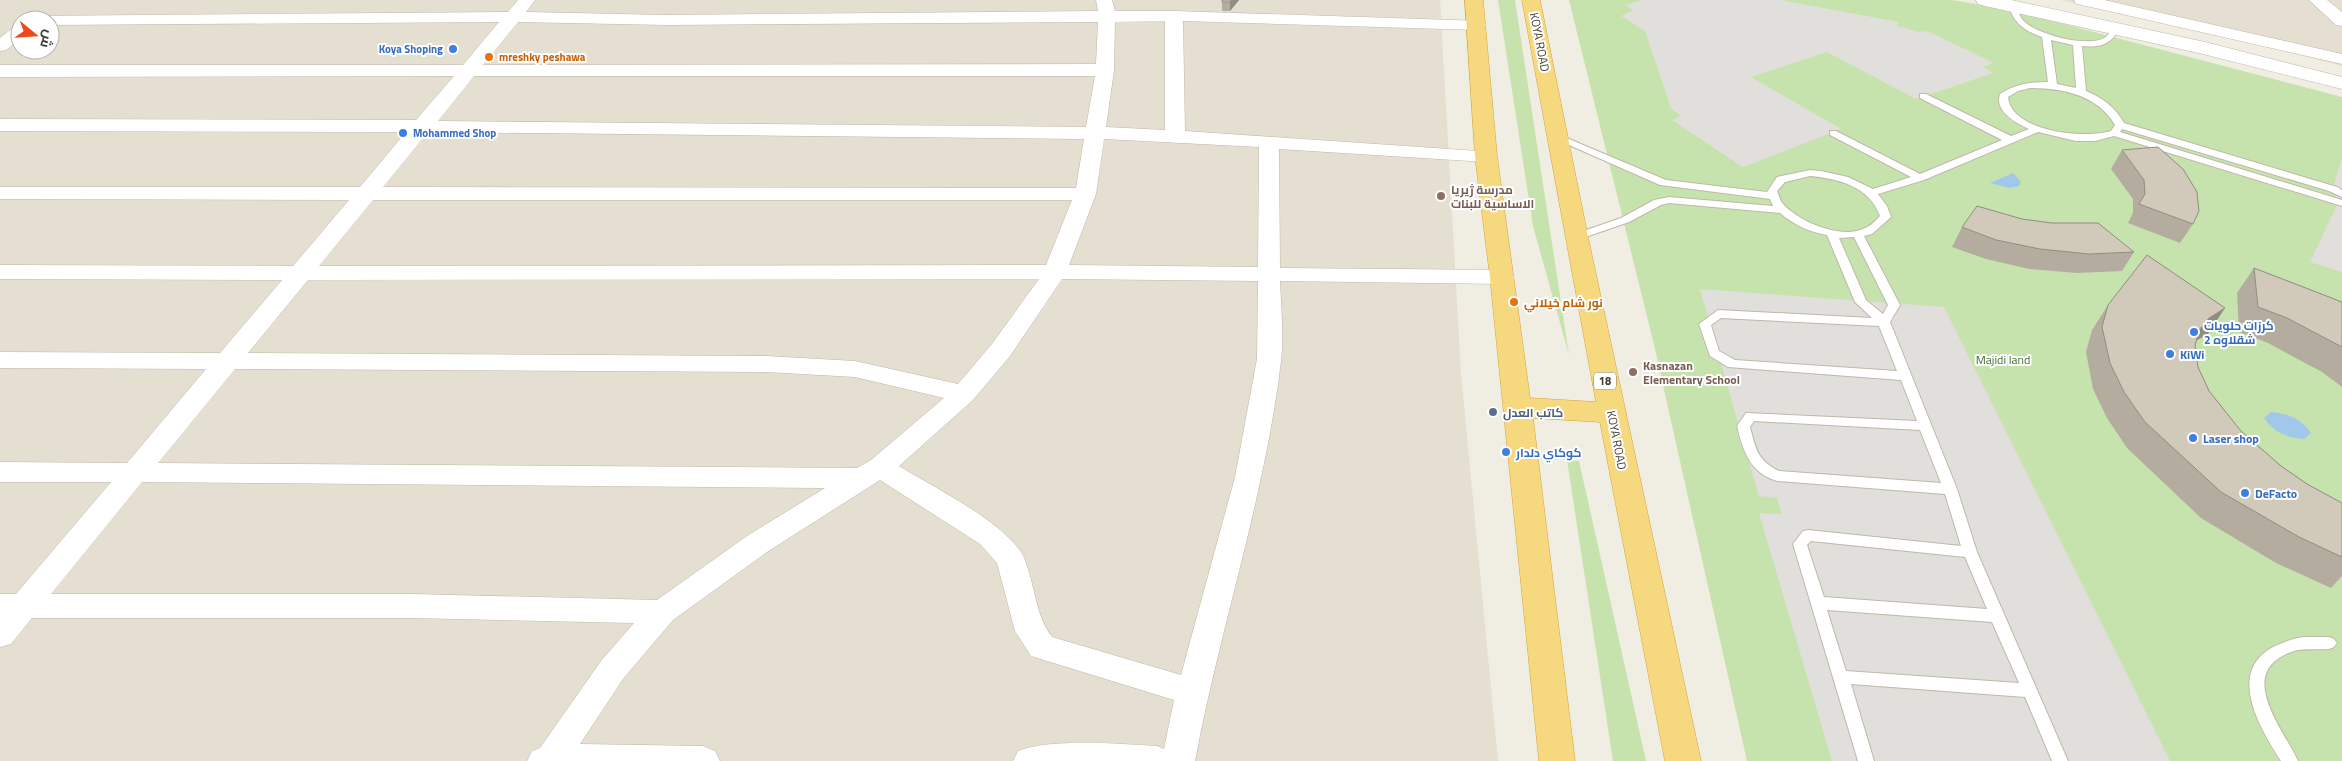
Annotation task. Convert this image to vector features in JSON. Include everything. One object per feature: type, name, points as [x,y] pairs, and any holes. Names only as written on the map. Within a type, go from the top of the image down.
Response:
[{"type":"highway","name":"KOYA ROAD","points":[[1531,0],[1611,413],[1684,761]]},
{"type":"highway","points":[[1476,12],[1486,156],[1503,277],[1558,761]]},
{"type":"highway","points":[[1518,407],[1611,413]]},
{"type":"street","points":[[1985,0],[2117,28],[2342,83]]},
{"type":"street","points":[[2082,0],[2342,59]]},
{"type":"street","points":[[2163,0],[2186,23]]},
{"type":"street","points":[[2317,0],[2342,21]]},
{"type":"street","points":[[49,10],[56,5]]},
{"type":"street","points":[[107,18],[126,5]]},
{"type":"street","points":[[60,19],[521,9],[666,20],[1105,8],[1476,12]]},
{"type":"street","points":[[549,760],[612,670],[662,612],[757,544],[871,473],[964,394],[1001,350],[1055,272],[1085,194],[1105,70],[1105,8]]},
{"type":"street","points":[[0,635],[12,606],[136,472],[521,9]]},
{"type":"street","points":[[1170,10],[1175,136]]},
{"type":"street","points":[[0,71],[1105,70]]},
{"type":"street","points":[[0,125],[885,129],[1096,133],[1175,136],[1486,156]]},
{"type":"street","points":[[1178,761],[1192,692],[1249,477],[1269,359],[1269,143]]},
{"type":"street","points":[[0,192],[1085,194]]},
{"type":"street","points":[[0,272],[623,274],[1270,272],[1503,277]]},
{"type":"street","points":[[0,360],[766,364],[855,369],[964,394]]},
{"type":"street","points":[[0,472],[136,472],[677,480],[871,473],[990,536],[1010,559],[1030,632],[1042,647],[1192,692]]},
{"type":"street","points":[[12,606],[412,606],[662,612]]},
{"type":"street","points":[[1030,761],[1099,758],[1157,761]]},
{"type":"street","points":[[549,760],[703,761]]},
{"type":"lane","points":[[2013,6],[2018,20],[2024,26],[2046,36],[2077,43],[2107,40],[2117,28]]},
{"type":"lane","points":[[2046,36],[2053,86]]},
{"type":"lane","points":[[2077,43],[2081,93]]},
{"type":"lane","points":[[2117,129],[2118,117],[2110,108],[2081,93],[2053,86],[2021,86],[2009,89],[2003,96],[2003,103],[2009,112],[2037,129],[2074,138],[2097,138],[2117,129],[2333,189],[2342,194]]},
{"type":"lane","points":[[1923,96],[2010,140]]},
{"type":"lane","points":[[1871,192],[1920,178],[2037,129]]},
{"type":"lane","points":[[2117,129],[2342,203]]},
{"type":"lane","points":[[1833,133],[1920,178]]},
{"type":"lane","points":[[1558,138],[1618,162],[1652,179],[1678,186],[1771,196]]},
{"type":"lane","points":[[1810,173],[1840,178],[1871,192],[1883,205],[1886,217],[1880,226],[1858,235],[1832,233],[1809,227],[1792,219],[1780,210],[1771,196],[1771,188],[1776,181],[1790,175],[1810,173]]},
{"type":"lane","points":[[1652,179],[1658,202]]},
{"type":"lane","points":[[1576,238],[1625,220],[1658,202],[1681,200],[1780,210]]},
{"type":"lane","points":[[1832,233],[1861,302],[1884,322],[1950,489],[1970,552],[2060,761]]},
{"type":"lane","points":[[1858,235],[1894,305],[1884,322]]},
{"type":"lane","points":[[1884,322],[1718,314],[1705,324],[1714,353],[1732,364],[1904,376]]},
{"type":"lane","points":[[1925,426],[1751,416],[1743,426],[1754,462],[1777,476],[1950,489]]},
{"type":"lane","points":[[1866,761],[1800,544],[1808,535],[1970,552]]},
{"type":"lane","points":[[1818,603],[1998,616]]},
{"type":"lane","points":[[2290,761],[2270,730],[2260,704],[2256,682],[2261,666],[2276,652],[2292,646],[2329,643]]},
{"type":"lane","points":[[1840,677],[2030,691]]},
{"type":"shaded area","points":[[0,0],[1440,0],[1461,373],[1498,761],[0,761]]},
{"type":"shaded area","points":[[1642,0],[1780,0],[1899,22],[1897,26],[1919,32],[1927,31],[1994,63],[1982,67],[1993,73],[1916,99],[1827,52],[1751,77],[1841,129],[1743,167],[1672,120],[1681,116],[1671,108],[1645,31],[1621,16],[1633,10],[1625,5]]},
{"type":"shaded area","points":[[2060,0],[2342,0],[2342,66],[2238,38]]},
{"type":"shaded area","points":[[2342,158],[2342,272],[2310,262],[2338,203],[2333,189]]},
{"type":"shaded area","points":[[1700,289],[1944,307],[2170,761],[1832,761],[1759,513],[1782,514],[1777,498],[1759,496]]},
{"type":"green space","points":[[1498,0],[1515,0],[1569,355],[1533,226]]},
{"type":"green space","name":"Majidi land","points":[[1569,0],[1952,0],[2006,9],[2342,97],[2342,761],[1747,761],[1655,349]]},
{"type":"green space","points":[[1567,460],[1579,461],[1646,761],[1613,761]]},
{"type":"water","points":[[2013,173],[2021,182],[2019,186],[2009,188],[1990,183]]},
{"type":"water","points":[[2271,412],[2299,420],[2311,433],[2304,439],[2276,431],[2264,418]]},
{"type":"building","points":[[1222,0],[1232,0],[1230,2],[1222,2]]},
{"type":"building","points":[[2158,147],[2183,169],[2197,192],[2199,211],[2193,224],[2139,204],[2145,194],[2144,180],[2122,150]]},
{"type":"building","points":[[1977,206],[2022,219],[2052,223],[2098,223],[2134,252],[2089,254],[2040,249],[1996,240],[1962,227]]},
{"type":"building","points":[[2147,255],[2225,308],[2209,318],[2199,330],[2195,346],[2198,367],[2209,391],[2241,431],[2281,466],[2307,484],[2342,503],[2342,557],[2299,537],[2221,492],[2145,422],[2124,392],[2110,363],[2102,327],[2108,305]]},
{"type":"building","points":[[2254,268],[2342,302],[2342,347],[2287,318],[2258,307]]},
{"type":"place","name":"Koya Shoping","points":[[453,49]]},
{"type":"place","name":"mreshky peshawa","points":[[489,57]]},
{"type":"place","name":"Mohammed Shop","points":[[403,133]]},
{"type":"place","name":"مدرسة ژيريا الاساسية للبنات","points":[[1441,196]]},
{"type":"place","name":"نور شام خيلاني","points":[[1514,302]]},
{"type":"place","name":"كرزات حلويات شقلاوه 2","points":[[2194,332]]},
{"type":"place","name":"KiWi","points":[[2170,354]]},
{"type":"place","name":"Kasnazan Elementary School","points":[[1633,372]]},
{"type":"place","name":"كاتب العدل","points":[[1493,412]]},
{"type":"place","name":"Laser shop","points":[[2193,438]]},
{"type":"place","name":"كوكاي دلدار","points":[[1506,452]]},
{"type":"place","name":"DeFacto","points":[[2245,493]]}]
